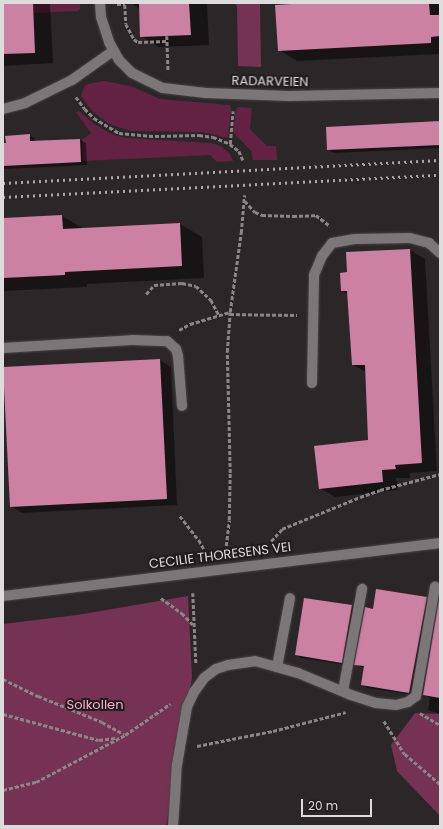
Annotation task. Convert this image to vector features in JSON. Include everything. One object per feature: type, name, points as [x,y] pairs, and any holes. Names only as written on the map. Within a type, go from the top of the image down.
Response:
[{"type":"street","name":"RADARVEIEN","points":[[100,3],[101,17],[109,42],[114,51],[132,73],[163,88],[289,96],[440,93]]},
{"type":"street","points":[[3,109],[25,103],[66,83],[114,51]]},
{"type":"street","points":[[312,383],[314,275],[322,256],[332,243],[346,240],[410,238],[429,242],[440,253]]},
{"type":"street","points":[[3,348],[132,340],[167,340],[176,349],[178,356],[182,406]]},
{"type":"street","name":"CECILIE THORESENS VEI","points":[[3,596],[440,543]]},
{"type":"street","points":[[173,826],[179,750],[190,700],[204,678],[216,669],[242,661],[254,661],[298,673],[376,703],[396,705],[408,702],[416,696],[435,587]]},
{"type":"street","points":[[343,691],[362,589]]},
{"type":"street","points":[[277,667],[290,598]]},
{"type":"path","points":[[125,5],[126,24],[134,39],[138,42],[167,41]]},
{"type":"path","points":[[167,36],[168,70]]},
{"type":"path","points":[[66,83],[85,109],[104,125],[120,133],[155,136],[199,135],[213,138],[230,144],[239,151],[243,160]]},
{"type":"path","points":[[230,144],[233,109]]},
{"type":"path","points":[[226,546],[229,520],[230,473],[227,352],[230,313],[244,195]]},
{"type":"path","points":[[244,201],[255,212],[262,215],[316,215],[346,240]]},
{"type":"path","points":[[146,294],[154,285],[182,283],[196,286],[211,300],[219,315]]},
{"type":"path","points":[[167,340],[174,332],[190,324],[230,313],[314,316]]},
{"type":"path","points":[[271,541],[282,529],[360,497],[380,490],[440,474]]},
{"type":"path","points":[[180,516],[199,540],[204,549]]},
{"type":"path","points":[[193,593],[196,662],[204,678]]},
{"type":"path","points":[[161,598],[182,613],[194,627]]},
{"type":"path","points":[[3,679],[38,696],[102,722],[125,734]]},
{"type":"path","points":[[3,790],[36,782],[125,734],[176,700],[190,700]]},
{"type":"path","points":[[376,703],[380,714],[405,754],[440,784]]},
{"type":"path","points":[[191,749],[200,745],[273,731],[347,712]]},
{"type":"path","points":[[3,714],[99,740],[117,738]]},
{"type":"shaded area","points":[[33,3],[80,3],[80,9],[78,11],[33,13]]},
{"type":"shaded area","points":[[104,81],[130,86],[160,99],[230,105],[231,109],[228,138],[202,132],[131,131],[109,124],[92,111],[81,96],[84,87],[88,84]]},
{"type":"shaded area","points":[[238,107],[252,108],[250,129],[267,146],[276,146],[277,160],[253,160],[251,151],[233,132],[236,109]]},
{"type":"shaded area","points":[[79,111],[94,124],[111,134],[125,138],[212,143],[222,147],[230,154],[233,161],[217,162],[210,155],[83,161],[82,140],[91,133],[76,112]]},
{"type":"green space","points":[[234,3],[260,3],[261,67],[238,66],[237,6]]},
{"type":"green space","name":"Solkollen","points":[[188,596],[192,678],[166,826],[3,826],[3,624],[77,615]]},
{"type":"green space","points":[[415,713],[440,714],[440,816],[397,771],[391,745]]},
{"type":"building","points":[[3,3],[33,3],[35,53],[3,54]]},
{"type":"building","points":[[139,3],[189,3],[191,35],[140,37]]},
{"type":"building","points":[[310,3],[429,3],[430,15],[440,15],[440,36],[431,37],[431,43],[278,51],[275,5]]},
{"type":"building","points":[[440,121],[440,145],[327,150],[326,127]]},
{"type":"building","points":[[30,134],[30,141],[80,139],[81,162],[3,166],[3,143],[6,143],[5,136]]},
{"type":"building","points":[[62,215],[63,229],[180,223],[182,266],[65,272],[65,275],[3,278],[3,218]]},
{"type":"building","points":[[410,249],[422,463],[395,465],[396,469],[382,470],[383,482],[319,489],[314,446],[368,440],[365,365],[352,365],[347,291],[341,291],[340,273],[347,272],[346,252]]},
{"type":"building","points":[[160,359],[167,499],[10,507],[3,367]]},
{"type":"building","points":[[376,589],[427,597],[409,693],[361,685],[364,666],[354,665],[365,607],[373,609]]},
{"type":"building","points":[[304,598],[352,605],[342,663],[295,655]]},
{"type":"building","points":[[439,599],[440,600],[440,698],[423,695]]},
{"type":"railway","points":[[3,183],[440,160]]},
{"type":"railway","points":[[3,197],[440,175]]}]
